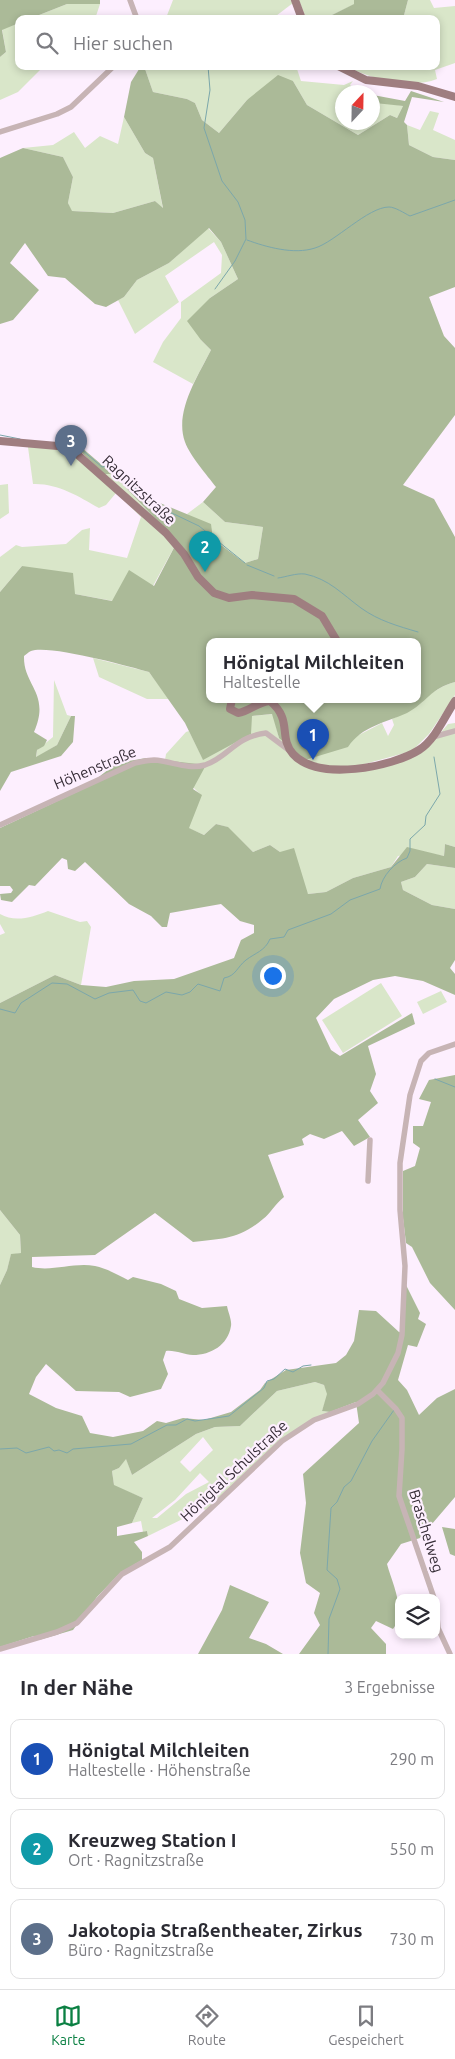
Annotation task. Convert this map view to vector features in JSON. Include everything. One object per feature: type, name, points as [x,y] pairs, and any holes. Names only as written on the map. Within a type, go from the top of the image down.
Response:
[{"type":"main road","points":[[295,0],[301,15]]},
{"type":"main road","points":[[346,70],[366,80],[418,86],[455,97]]},
{"type":"main road","name":"Ragnitzstraße","points":[[0,441],[69,447],[166,533],[184,554],[198,576],[214,593],[230,598],[252,595],[294,599],[322,616],[335,638]]},
{"type":"main road","name":"Höhenstraße","points":[[292,753],[300,761],[353,770],[404,757],[420,749],[432,737],[455,701]]},
{"type":"main road","points":[[231,703],[230,709],[238,714],[247,712],[257,703]]},
{"type":"main road","points":[[272,703],[280,709],[285,720],[285,735],[292,753]]},
{"type":"street","points":[[130,0],[136,15]]},
{"type":"street","points":[[0,132],[58,114],[71,107],[110,70]]},
{"type":"street","points":[[432,737],[455,731]]},
{"type":"street","name":"Höhenstraße","points":[[0,825],[135,763],[154,760],[188,767],[204,765],[217,759],[238,742],[255,734],[266,733],[292,753]]},
{"type":"street","name":"Hönigtal Schulstraße","points":[[0,1650],[57,1632],[77,1623],[122,1574],[170,1547],[282,1440],[322,1416],[358,1404],[377,1390],[389,1374],[402,1335],[405,1266],[400,1210],[400,1163],[411,1091],[421,1061],[429,1053],[455,1044]]},
{"type":"street","points":[[368,1181],[370,1140]]},
{"type":"street","name":"Braschelweg","points":[[377,1390],[396,1409],[402,1418],[399,1496],[433,1594]]},
{"type":"street","points":[[440,1632],[450,1654]]},
{"type":"green space","points":[[0,0],[100,0],[100,4],[67,4],[39,15],[15,15],[15,25],[2,30],[6,52],[0,57]]},
{"type":"green space","points":[[173,0],[292,0],[293,3],[277,15],[167,15]]},
{"type":"green space","points":[[299,0],[354,0],[355,4],[332,15],[305,15]]},
{"type":"green space","points":[[354,0],[408,0],[404,15],[332,15],[354,4]]},
{"type":"green space","points":[[408,0],[430,0],[434,8],[455,6],[455,63],[440,68],[440,15],[404,15]]},
{"type":"green space","points":[[67,4],[100,4],[96,15],[39,15]]},
{"type":"green space","points":[[15,24],[15,70],[40,70],[18,92],[0,100],[0,57],[6,52],[2,29]]},
{"type":"green space","points":[[138,70],[145,70],[153,92],[187,99],[195,103],[202,120],[219,133],[247,100],[278,75],[293,81],[307,105],[335,121],[335,130],[350,130],[358,135],[366,130],[380,130],[380,121],[390,115],[397,118],[403,106],[380,104],[380,96],[405,101],[411,91],[444,102],[412,97],[404,122],[407,125],[409,145],[433,157],[455,160],[455,287],[429,297],[444,336],[455,348],[455,415],[403,485],[434,499],[455,537],[455,682],[440,688],[414,709],[407,713],[374,726],[360,734],[348,747],[305,760],[279,738],[272,714],[252,716],[251,734],[203,760],[185,723],[149,672],[70,653],[53,650],[31,651],[24,656],[25,666],[38,699],[38,719],[34,732],[47,740],[44,746],[37,750],[36,757],[57,745],[71,716],[75,716],[73,742],[61,756],[11,772],[0,791],[0,592],[22,566],[73,573],[75,594],[112,601],[129,570],[154,586],[177,542],[113,474],[104,474],[79,450],[81,447],[102,465],[115,469],[155,501],[211,524],[213,539],[245,563],[258,559],[263,527],[225,522],[203,502],[216,487],[191,453],[185,442],[182,430],[189,394],[211,350],[187,321],[210,298],[238,279],[221,242],[209,228],[169,263],[137,280],[124,297],[106,307],[95,304],[65,278],[48,276],[25,243],[10,263],[39,290],[13,320],[0,324],[0,158],[23,148],[63,157],[73,177],[68,203],[72,211],[113,213],[155,201],[163,208],[153,158],[145,153],[124,117],[131,82]]},
{"type":"green space","points":[[145,70],[297,70],[301,81],[344,85],[335,85],[335,121],[307,105],[293,81],[247,100],[219,133],[202,120],[195,103],[187,99],[153,92]]},
{"type":"green space","points":[[354,70],[435,70],[437,79],[426,82],[402,83],[366,75]]},
{"type":"green space","points":[[380,102],[403,106],[397,118],[390,115],[380,121]]},
{"type":"green space","points":[[430,111],[439,113],[433,130],[455,140],[455,160],[433,157],[409,145],[407,125],[420,130]]},
{"type":"green space","points":[[124,117],[145,153],[153,158],[163,209],[155,201],[113,213],[71,211],[68,203],[73,177],[63,157],[23,148],[53,145],[74,132],[85,148],[100,136],[118,144]]},
{"type":"green space","points":[[350,130],[366,130],[358,135]]},
{"type":"green space","points":[[208,228],[221,242],[238,279],[210,298],[201,340],[211,350],[193,384],[153,362],[163,342],[181,318],[181,302],[221,273],[222,255],[214,242],[165,276],[179,302],[135,334],[118,300],[124,297],[137,280],[169,263]]},
{"type":"green space","points":[[27,440],[69,447],[104,474],[113,474],[177,542],[153,586],[113,601],[75,594],[22,566],[0,592],[0,557],[16,545],[22,547],[66,544],[82,530],[90,528],[89,550],[127,558],[141,517],[116,493],[106,505],[99,508],[59,488],[33,484]]},
{"type":"green space","points":[[8,484],[9,513],[0,519],[0,485]]},
{"type":"green space","points":[[203,502],[225,522],[263,527],[258,559],[245,563],[213,539],[187,514]]},
{"type":"green space","points":[[93,658],[149,672],[169,699],[147,699],[99,677]]},
{"type":"green space","points":[[54,680],[67,715],[71,716],[57,745],[36,758],[37,750],[53,737]]},
{"type":"green space","points":[[455,682],[455,695],[429,734],[412,751],[361,765],[405,761],[431,744],[448,724],[455,723],[455,847],[445,844],[444,856],[427,853],[398,856],[391,867],[353,878],[326,892],[308,894],[280,852],[270,845],[253,852],[227,827],[216,824],[204,835],[188,828],[201,795],[165,760],[166,754],[186,732],[189,731],[203,759],[252,716],[273,714],[279,738],[355,737],[382,723],[388,736],[394,725],[392,719],[421,703],[446,685]]},
{"type":"green space","points":[[146,758],[206,765],[193,789],[202,795],[189,828],[204,835],[216,824],[228,827],[253,852],[270,845],[280,852],[294,848],[308,894],[326,892],[353,878],[391,867],[407,847],[444,856],[445,844],[455,847],[455,868],[427,864],[415,877],[401,882],[403,890],[432,905],[455,909],[455,960],[450,968],[455,974],[455,995],[423,981],[395,976],[373,980],[334,999],[316,1018],[331,1050],[340,1056],[412,1013],[415,1024],[368,1046],[376,1074],[370,1091],[378,1103],[358,1120],[370,1137],[354,1146],[342,1131],[324,1139],[310,1134],[302,1139],[304,1145],[268,1155],[284,1197],[255,1226],[230,1237],[193,1242],[155,1213],[95,1255],[32,1257],[32,1267],[95,1266],[128,1280],[133,1277],[161,1284],[176,1291],[179,1299],[202,1308],[227,1306],[231,1324],[226,1339],[218,1348],[200,1355],[166,1351],[163,1360],[168,1374],[161,1389],[130,1397],[119,1392],[76,1391],[46,1364],[36,1377],[29,1394],[56,1408],[82,1416],[90,1433],[113,1437],[143,1431],[157,1421],[166,1423],[183,1418],[204,1420],[231,1412],[260,1390],[265,1383],[286,1370],[336,1363],[346,1355],[354,1341],[359,1310],[376,1311],[399,1332],[404,1333],[406,1285],[420,1313],[418,1319],[426,1324],[417,1347],[408,1345],[398,1380],[407,1390],[419,1415],[437,1398],[455,1389],[455,1497],[420,1538],[401,1544],[387,1564],[396,1594],[395,1626],[393,1629],[376,1621],[371,1628],[386,1644],[386,1654],[299,1654],[320,1625],[314,1613],[320,1593],[306,1583],[300,1553],[306,1503],[303,1474],[359,1423],[356,1402],[330,1412],[322,1411],[327,1394],[324,1385],[315,1382],[277,1391],[240,1426],[215,1427],[196,1434],[132,1475],[126,1459],[119,1468],[112,1471],[114,1485],[143,1498],[132,1523],[117,1527],[117,1536],[147,1531],[148,1536],[134,1542],[142,1552],[142,1560],[120,1573],[97,1597],[73,1630],[39,1640],[34,1636],[0,1647],[0,1285],[7,1270],[11,1254],[21,1253],[20,1235],[0,1210],[0,1003],[55,975],[81,985],[106,987],[134,981],[174,979],[234,958],[241,940],[254,933],[254,925],[240,921],[221,904],[170,913],[167,927],[162,927],[151,916],[129,904],[85,862],[75,871],[68,869],[67,860],[62,858],[35,886],[29,885],[12,902],[1,900],[0,894],[11,893],[13,890],[10,886],[0,886],[0,828],[83,789],[117,763]]},
{"type":"green space","points":[[427,864],[455,868],[455,909],[432,905],[403,890],[401,882],[415,877]]},
{"type":"green space","points":[[48,911],[80,922],[87,921],[91,927],[81,985],[55,975],[0,1003],[0,935],[5,933],[0,924],[0,914],[18,919]]},
{"type":"green space","points":[[381,983],[402,1016],[343,1053],[322,1020]]},
{"type":"green space","points":[[441,991],[447,1002],[423,1014],[417,1002]]},
{"type":"green space","points":[[455,1075],[455,1310],[430,1283],[412,1247],[406,1243],[403,1218],[403,1171],[415,1166],[420,1148],[413,1143],[413,1126],[423,1126],[431,1102],[419,1099],[429,1080]]},
{"type":"green space","points":[[0,1210],[20,1235],[21,1253],[11,1255],[0,1285]]},
{"type":"green space","points":[[315,1382],[324,1385],[328,1394],[322,1411],[330,1412],[295,1432],[206,1510],[203,1509],[148,1536],[147,1531],[143,1532],[141,1521],[132,1523],[143,1498],[114,1486],[112,1471],[119,1468],[126,1458],[132,1475],[196,1434],[215,1427],[240,1426],[277,1391]],"holes":[[[203,1437],[213,1450],[190,1472],[180,1462]],[[200,1473],[209,1482],[186,1494],[157,1518],[152,1518],[175,1500]]]},
{"type":"green space","points":[[442,1527],[455,1529],[455,1556],[450,1554]]},
{"type":"green space","points":[[230,1585],[269,1602],[249,1638],[266,1644],[283,1654],[198,1654],[222,1610]]},
{"type":"waterway","points":[[208,70],[210,90],[204,128],[222,181],[238,202],[245,220],[246,239],[235,261],[215,289]]},
{"type":"waterway","points":[[247,240],[280,249],[307,250],[323,245],[362,218],[381,209],[391,207],[410,216],[455,200]]},
{"type":"waterway","points":[[0,435],[20,439]]},
{"type":"waterway","points":[[59,440],[65,439]]},
{"type":"waterway","points":[[69,443],[81,449],[102,467],[109,466],[155,505],[199,526],[245,563]]},
{"type":"waterway","points":[[247,565],[274,576]]},
{"type":"waterway","points":[[278,578],[302,574],[314,576],[328,583],[375,616],[389,623],[418,632]]},
{"type":"waterway","points":[[0,1009],[15,1013],[21,1003],[52,983],[67,984],[95,999],[109,993],[133,990],[140,1001],[146,1003],[166,992],[182,995],[190,992],[198,984],[220,991],[224,978],[234,973],[246,960],[263,949],[270,939],[284,937],[288,930],[331,914],[350,900],[380,889],[383,879],[390,870],[407,858],[410,851],[410,839],[425,825],[426,816],[440,794],[434,757]]},
{"type":"waterway","points":[[435,1079],[455,1087]]},
{"type":"waterway","points":[[0,1449],[17,1448],[26,1453],[49,1447],[54,1451],[59,1450],[67,1453],[73,1449],[131,1444],[167,1425],[176,1425],[187,1419],[195,1421],[229,1416],[264,1388],[267,1381],[274,1379],[285,1369],[293,1372],[303,1366],[311,1365]]},
{"type":"waterway","points":[[328,1654],[329,1619],[340,1589],[337,1579],[327,1570],[331,1508],[337,1502],[344,1487],[351,1481],[372,1441],[394,1410]]},
{"type":"place","name":"Jakotopia Straßentheater, Zirkus","points":[[71,466]]},
{"type":"place","name":"Kreuzweg Station I","points":[[205,572]]},
{"type":"place","name":"Hönigtal Milchleiten","points":[[313,760]]}]
